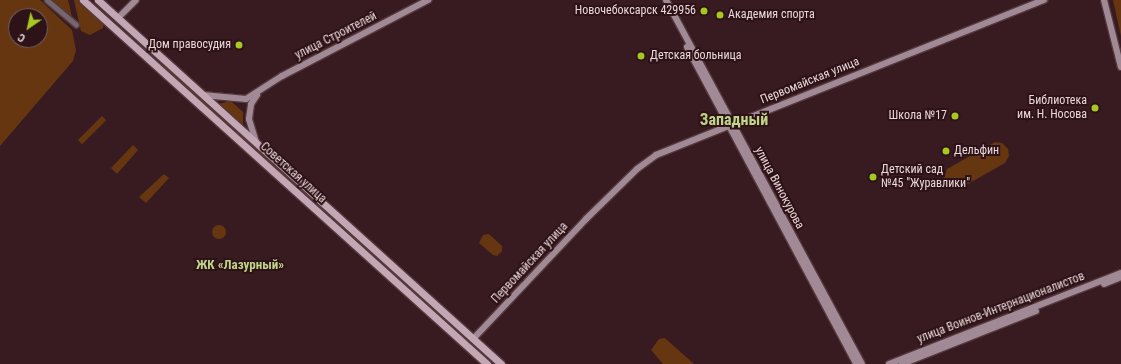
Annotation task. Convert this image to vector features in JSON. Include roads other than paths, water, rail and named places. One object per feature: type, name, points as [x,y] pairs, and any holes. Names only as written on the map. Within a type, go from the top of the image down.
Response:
[{"type":"main road","name":"Советская улица","points":[[83,0],[487,364]]},
{"type":"main road","name":"Советская улица","points":[[98,0],[500,364]]},
{"type":"main road","points":[[112,25],[118,18]]},
{"type":"main road","points":[[154,63],[161,56]]},
{"type":"main road","points":[[360,248],[365,241]]},
{"type":"main road","name":"Первомайская улица","points":[[467,346],[473,339]]},
{"type":"street","points":[[47,0],[76,24]]},
{"type":"street","points":[[118,18],[136,0]]},
{"type":"street","name":"улица Строителей","points":[[203,95],[241,100],[257,94],[282,76],[428,0]]},
{"type":"street","name":"Первомайская улица","points":[[473,339],[637,169],[656,154],[1044,0]]},
{"type":"street","points":[[1104,0],[1121,67]]},
{"type":"street","name":"улица Винокурова","points":[[664,1],[772,203],[832,313],[862,364]]},
{"type":"street","points":[[256,142],[249,119],[251,104],[257,94]]},
{"type":"street","name":"улица Воинов-Интернационалистов","points":[[889,364],[920,354],[1121,273]]},
{"type":"street","name":"улица Воинов-Интернационалистов","points":[[998,323],[1121,277]]},
{"type":"street","name":"улица Винокурова","points":[[832,313],[856,364]]},
{"type":"street","name":"улица Воинов-Интернационалистов","points":[[902,364],[920,354]]},
{"type":"place","name":"Новочебоксарск 429956","points":[[704,11]]},
{"type":"place","name":"Академия спорта","points":[[720,15]]},
{"type":"place","name":"Дом правосудия","points":[[239,45]]},
{"type":"place","name":"Детская больница","points":[[641,56]]},
{"type":"place","name":"Библиотека им. Н. Носова","points":[[1095,108]]},
{"type":"place","name":"Школа №17","points":[[955,116]]},
{"type":"place","name":"Дельфин","points":[[946,151]]},
{"type":"place","name":"Детский сад №45 \"Журавлики\"","points":[[873,177]]},
{"type":"district","name":"Западный","points":[[734,120]]},
{"type":"district","name":"ЖК «Лазурный»","points":[[240,265]]}]
